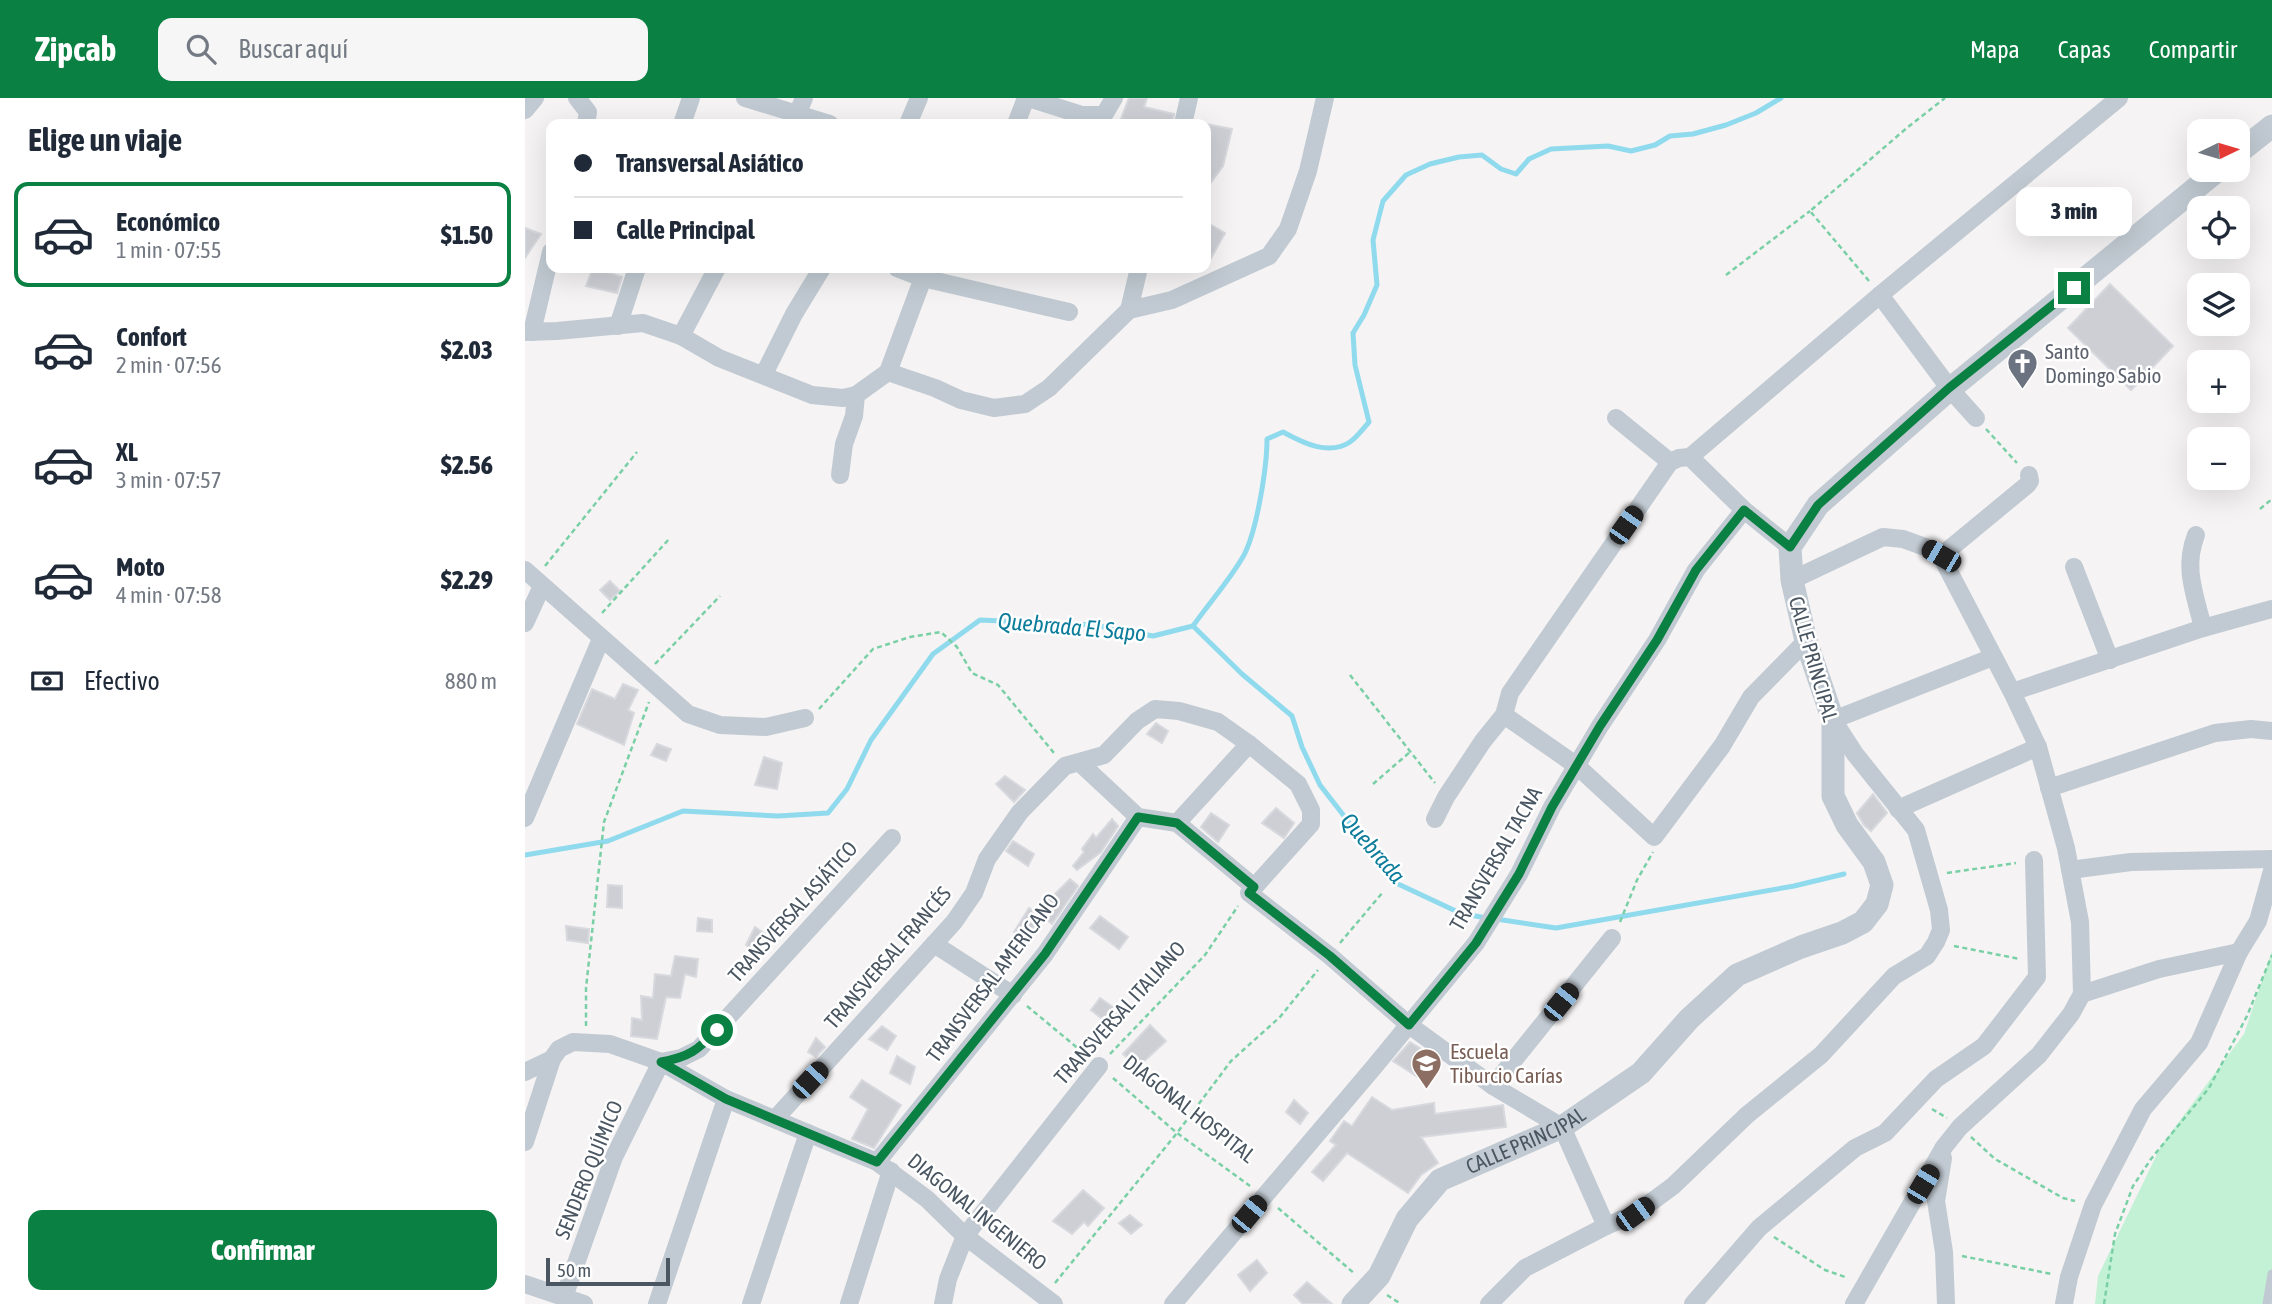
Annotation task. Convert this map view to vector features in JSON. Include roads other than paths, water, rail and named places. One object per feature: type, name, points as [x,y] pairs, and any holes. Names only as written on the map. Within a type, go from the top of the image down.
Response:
[{"type":"street","points":[[525,110],[535,98]]},
{"type":"street","points":[[577,98],[588,112],[587,119]]},
{"type":"street","points":[[685,119],[691,98]]},
{"type":"street","points":[[745,98],[793,119]]},
{"type":"street","points":[[795,119],[804,98]]},
{"type":"street","points":[[910,119],[919,98]]},
{"type":"street","points":[[1018,119],[1027,98],[1083,115],[1104,115],[1114,98]]},
{"type":"street","points":[[1184,119],[1189,98]]},
{"type":"street","points":[[888,372],[961,400],[994,408],[1025,404],[1049,388],[1129,310],[1172,300],[1269,256],[1288,229],[1304,183],[1325,98]]},
{"type":"street","points":[[1435,818],[1445,797],[1504,715],[1510,694],[1670,462],[1690,457],[1880,295],[2119,98]]},
{"type":"street","points":[[2251,143],[2272,126]]},
{"type":"street","points":[[1690,457],[1744,510],[1790,547],[1818,505],[1949,388],[2203,182]]},
{"type":"street","points":[[546,269],[529,332],[643,323],[681,336],[719,359],[764,374],[812,395],[843,398],[856,395],[888,372],[926,273],[1069,312]]},
{"type":"street","points":[[618,326],[635,273]]},
{"type":"street","points":[[681,336],[714,273]]},
{"type":"street","points":[[764,374],[794,314],[819,273]]},
{"type":"street","points":[[1129,310],[1138,273]]},
{"type":"street","points":[[1880,295],[1949,388],[1976,418]]},
{"type":"street","points":[[840,475],[844,444],[854,416],[856,395]]},
{"type":"street","points":[[1616,418],[1670,462]]},
{"type":"street","points":[[1941,556],[2027,485],[2030,481],[2029,475]]},
{"type":"street","name":"TRANSVERSAL TACNA","points":[[1173,1304],[1476,943],[1519,874],[1552,807],[1600,726],[1657,640],[1696,570],[1744,510]]},
{"type":"street","points":[[2196,534],[2189,552],[2191,580],[2203,628]]},
{"type":"street","points":[[1791,580],[1883,537],[1903,539],[1941,556],[2038,747],[2070,870],[2080,922],[2082,994],[2071,1013],[2039,1055],[1960,1127],[1944,1147],[1864,1284],[1856,1304]]},
{"type":"street","name":"CALLE PRINCIPAL","points":[[1353,1304],[1379,1276],[1406,1219],[1440,1180],[1562,1127],[1641,1073],[1689,1019],[1737,975],[1801,947],[1842,933],[1863,922],[1877,904],[1882,884],[1874,862],[1847,824],[1833,796],[1833,720],[1806,640],[1791,580],[1790,547]]},
{"type":"street","points":[[2074,567],[2110,660]]},
{"type":"street","points":[[525,623],[534,578]]},
{"type":"street","points":[[534,578],[688,714],[720,724],[766,727],[805,718]]},
{"type":"street","points":[[2012,692],[2203,628],[2272,609]]},
{"type":"street","points":[[525,818],[595,633]]},
{"type":"street","points":[[1504,715],[1577,766],[1654,837],[1722,746],[1751,697],[1806,640]]},
{"type":"street","points":[[1489,1304],[1525,1268],[1635,1214],[1673,1186],[1748,1115],[1821,1055],[1894,976],[1927,956],[1941,930],[1939,910],[1916,830],[1855,754],[1833,720],[1993,657]]},
{"type":"street","name":"TRANSVERSAL FRANCÉS","points":[[775,1119],[954,922],[974,893],[987,859],[1020,812],[1072,765],[1104,755],[1137,721],[1155,709],[1179,710],[1219,722],[1249,744]]},
{"type":"street","points":[[2049,788],[2215,733],[2251,729],[2272,731]]},
{"type":"street","points":[[1177,823],[1249,744],[1298,785],[1311,810],[1311,824],[1251,890]]},
{"type":"street","points":[[1898,809],[2038,747]]},
{"type":"street","points":[[1072,765],[1138,817],[1177,823],[1409,1025],[1493,1086],[1562,1127],[1606,1226]]},
{"type":"street","name":"TRANSVERSAL AMERICANO","points":[[884,1167],[1045,954],[1138,817]]},
{"type":"street","name":"TRANSVERSAL ASIÁTICO","points":[[661,1062],[681,1058],[699,1049],[892,838]]},
{"type":"street","points":[[2070,870],[2131,862],[2272,859]]},
{"type":"street","points":[[1693,1304],[1759,1228],[1855,1148],[1885,1133],[1937,1079],[1984,1046],[2037,977],[2034,860]]},
{"type":"street","points":[[2064,1304],[2069,1277],[2093,1205],[2143,1109],[2199,1043],[2239,952],[2258,921],[2272,871]]},
{"type":"street","points":[[1493,1086],[1612,937]]},
{"type":"street","points":[[934,944],[1013,995]]},
{"type":"street","points":[[2082,994],[2159,969],[2239,952]]},
{"type":"street","name":"DIAGONAL INGENIERO","points":[[552,1059],[559,1049],[573,1042],[610,1044],[661,1062],[726,1099],[884,1167],[927,1199],[965,1236],[1047,1301]]},
{"type":"street","points":[[525,1072],[552,1059]]},
{"type":"street","points":[[525,1142],[552,1059]]},
{"type":"street","name":"SENDERO QUÍMICO","points":[[564,1297],[614,1157],[661,1062]]},
{"type":"street","name":"TRANSVERSAL ITALIANO","points":[[943,1304],[947,1279],[965,1236],[1099,1066]]},
{"type":"street","points":[[657,1304],[726,1099]]},
{"type":"street","points":[[751,1304],[808,1133]]},
{"type":"street","points":[[1944,1147],[1936,1202],[1944,1252],[1946,1304]]},
{"type":"street","points":[[849,1304],[884,1167]]},
{"type":"street","points":[[525,1284],[542,1297],[564,1297],[585,1304]]},
{"type":"lane","points":[[2267,1304],[2272,1274]]},
{"type":"waterway","name":"Quebrada El Sapo","points":[[525,855],[608,841],[683,811],[778,816],[828,813],[847,789],[871,740],[933,654],[980,620],[1094,625],[1153,636],[1193,626],[1232,573],[1249,544],[1260,498],[1267,439],[1283,432],[1307,444],[1333,448],[1350,442],[1369,422],[1355,365],[1353,333],[1377,285],[1373,240],[1383,201],[1406,175],[1430,164],[1459,157],[1482,155],[1501,169],[1516,174],[1529,159],[1551,149],[1608,146],[1631,151],[1655,145],[1670,136],[1693,134],[1726,125],[1756,113],[1781,98]]},
{"type":"waterway","name":"Quebrada","points":[[1193,626],[1242,674],[1292,716],[1302,747],[1320,785],[1396,883],[1460,913],[1486,918]]},
{"type":"waterway","name":"Quebrada","points":[[1496,919],[1556,928],[1794,886],[1844,874]]},
{"type":"place","name":"Santo Domingo Sabio","points":[[2022,391]]},
{"type":"place","name":"Escuela Tiburcio Carías","points":[[1427,1091]]}]
